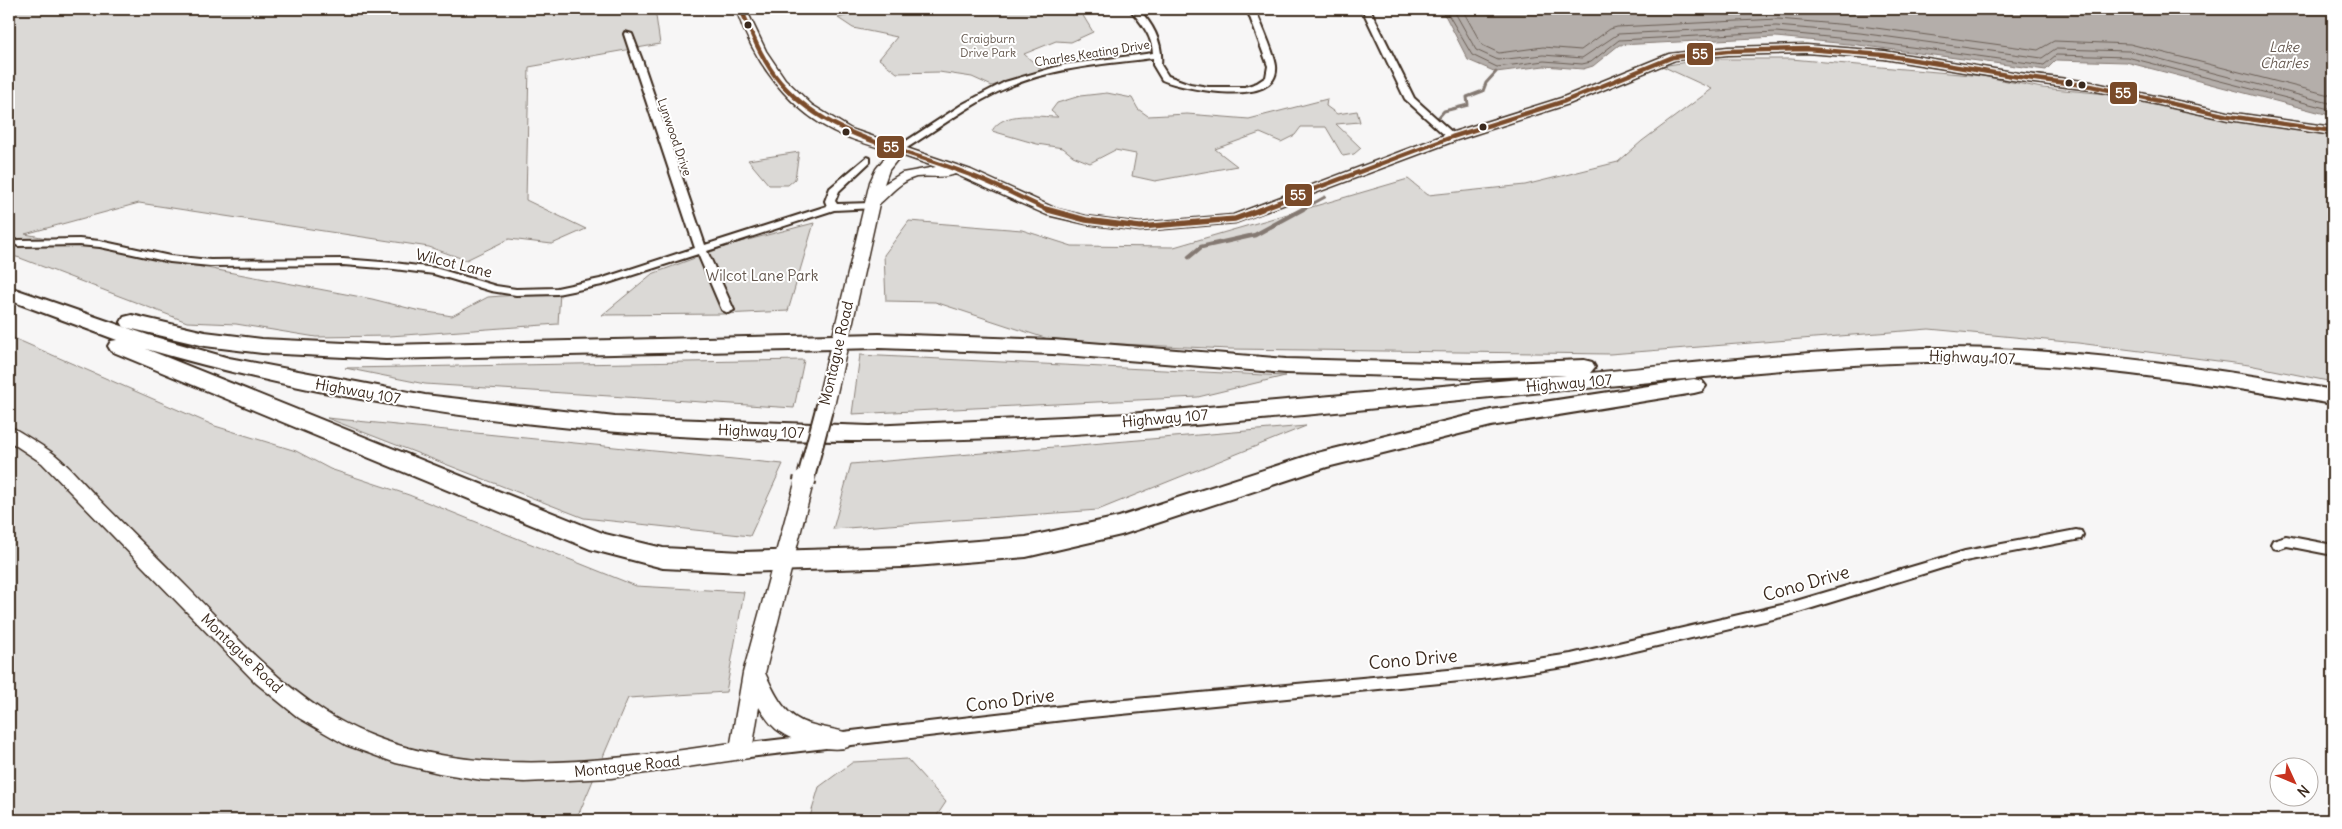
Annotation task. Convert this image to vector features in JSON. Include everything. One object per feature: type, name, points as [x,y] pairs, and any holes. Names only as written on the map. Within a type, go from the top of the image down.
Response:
[{"type":"highway","points":[[9,293],[205,339],[323,350],[396,352],[879,340],[1053,347],[1286,366],[1473,371],[1787,362]]},
{"type":"highway","points":[[9,293],[25,306],[168,368],[598,542],[663,558],[742,562],[902,557],[1026,547],[1121,526],[1322,460],[1491,418],[1769,374],[1928,355]]},
{"type":"highway","name":"Highway 107","points":[[9,293],[140,340],[227,365],[425,403],[615,425],[870,434],[1129,422],[1787,362],[1928,355],[1997,357],[2114,365],[2238,380],[2333,397]]},
{"type":"main road","points":[[741,9],[779,83],[800,104],[846,132],[966,173],[1052,212],[1086,220],[1140,226],[1235,219],[1452,137],[1565,101],[1673,58],[1728,51],[1806,49],[1884,54],[2019,77],[2091,86],[2228,116],[2333,131]]},
{"type":"main road","name":"Montague Road","points":[[9,433],[48,459],[244,658],[275,687],[330,726],[372,746],[412,758],[457,768],[532,773],[578,772],[642,766],[741,751],[754,673],[786,560],[826,402],[838,342],[879,176],[890,158],[899,150]]},
{"type":"main road","points":[[873,204],[894,180],[934,171],[966,173]]},
{"type":"main road","points":[[754,673],[769,707],[781,720],[794,729],[810,735],[840,740]]},
{"type":"street","points":[[1134,9],[1150,27],[1159,55],[1157,65],[1163,76],[1182,85],[1236,90],[1254,88],[1267,83],[1273,75],[1272,66],[1251,9]]},
{"type":"street","points":[[1366,9],[1410,99],[1452,137]]},
{"type":"street","name":"Lynwood Drive","points":[[628,34],[700,248],[728,310]]},
{"type":"street","name":"Charles Keating Drive","points":[[899,150],[992,92],[1018,80],[1054,70],[1159,55]]},
{"type":"street","points":[[833,207],[830,201],[834,190],[867,160]]},
{"type":"street","name":"Wilcot Lane","points":[[18,243],[79,242],[100,244],[170,259],[210,263],[343,262],[394,266],[435,272],[486,287],[516,292],[577,288],[833,207],[873,204]]},
{"type":"street","name":"Cono Drive","points":[[741,751],[1081,711],[1481,673],[1571,660],[1786,610],[1965,556],[2076,535]]},
{"type":"street","points":[[2278,544],[2286,541],[2333,550]]},
{"type":"green space","points":[[9,9],[655,9],[660,44],[529,67],[526,200],[586,229],[552,244],[509,239],[466,260],[429,247],[139,203],[25,234],[372,299],[416,310],[452,316],[488,297],[560,292],[558,324],[390,336],[316,337],[236,324],[187,322],[9,255]]},
{"type":"green space","name":"Craigburn Drive Park","points":[[872,9],[1079,9],[1093,32],[1071,42],[1056,41],[1024,54],[1042,70],[992,86],[972,77],[939,72],[897,73],[879,59],[897,37],[853,28],[838,18]]},
{"type":"green space","points":[[1705,59],[1791,59],[1982,76],[2042,88],[2108,94],[2212,117],[2333,136],[2333,382],[2249,365],[2078,343],[1929,329],[1610,354],[1230,349],[1054,341],[935,302],[886,301],[884,255],[909,221],[1022,230],[1072,246],[1174,247],[1408,179],[1428,195],[1525,185],[1618,162],[1642,141],[1712,89],[1662,66]]},
{"type":"green space","points":[[1107,93],[1132,98],[1138,109],[1148,116],[1187,114],[1249,119],[1327,99],[1326,106],[1337,114],[1357,111],[1360,122],[1336,124],[1361,148],[1354,154],[1343,156],[1326,127],[1301,127],[1295,135],[1281,142],[1260,133],[1215,149],[1237,166],[1155,181],[1132,176],[1136,154],[1115,150],[1090,163],[1073,156],[1063,148],[1037,144],[992,131],[997,124],[1012,117],[1058,117],[1051,111],[1057,103],[1080,96]]},
{"type":"green space","points":[[799,152],[795,179],[788,185],[769,185],[748,160]]},
{"type":"green space","name":"Wilcot Lane Park","points":[[814,223],[788,311],[723,314],[602,315],[652,274],[732,244]]},
{"type":"green space","points":[[9,336],[215,426],[296,451],[330,469],[409,495],[636,586],[744,592],[726,692],[628,698],[580,811],[572,820],[9,820]]},
{"type":"green space","points":[[860,355],[1285,376],[1198,397],[852,414]]},
{"type":"green space","points":[[804,360],[794,408],[425,384],[345,368]]},
{"type":"green space","points":[[327,418],[783,464],[750,536],[584,518]]},
{"type":"green space","points":[[1306,426],[1098,510],[833,529],[851,464]]},
{"type":"green space","points":[[907,759],[946,802],[934,820],[809,820],[819,787],[853,762]]},
{"type":"water","name":"Lake Charles","points":[[1439,9],[2333,9],[2333,116],[2126,62],[2056,60],[2046,70],[1858,45],[1776,37],[1619,45],[1593,66],[1583,69],[1544,66],[1496,72],[1468,60],[1446,17]]},
{"type":"waterway","points":[[1438,118],[1444,111],[1468,105],[1467,97],[1483,91],[1486,83],[1496,72]]},
{"type":"waterway","points":[[1301,210],[1325,197]]},
{"type":"waterway","points":[[1189,257],[1201,247],[1255,235],[1303,209]]},
{"type":"transit line","name":"55","points":[[741,9],[760,51],[780,82],[807,108],[846,132],[966,173],[1052,212],[1086,220],[1140,227],[1235,219],[1452,137],[1565,101],[1673,57],[1728,51],[1806,49],[1884,55],[2019,77],[2091,86],[2228,116],[2333,131]]}]
